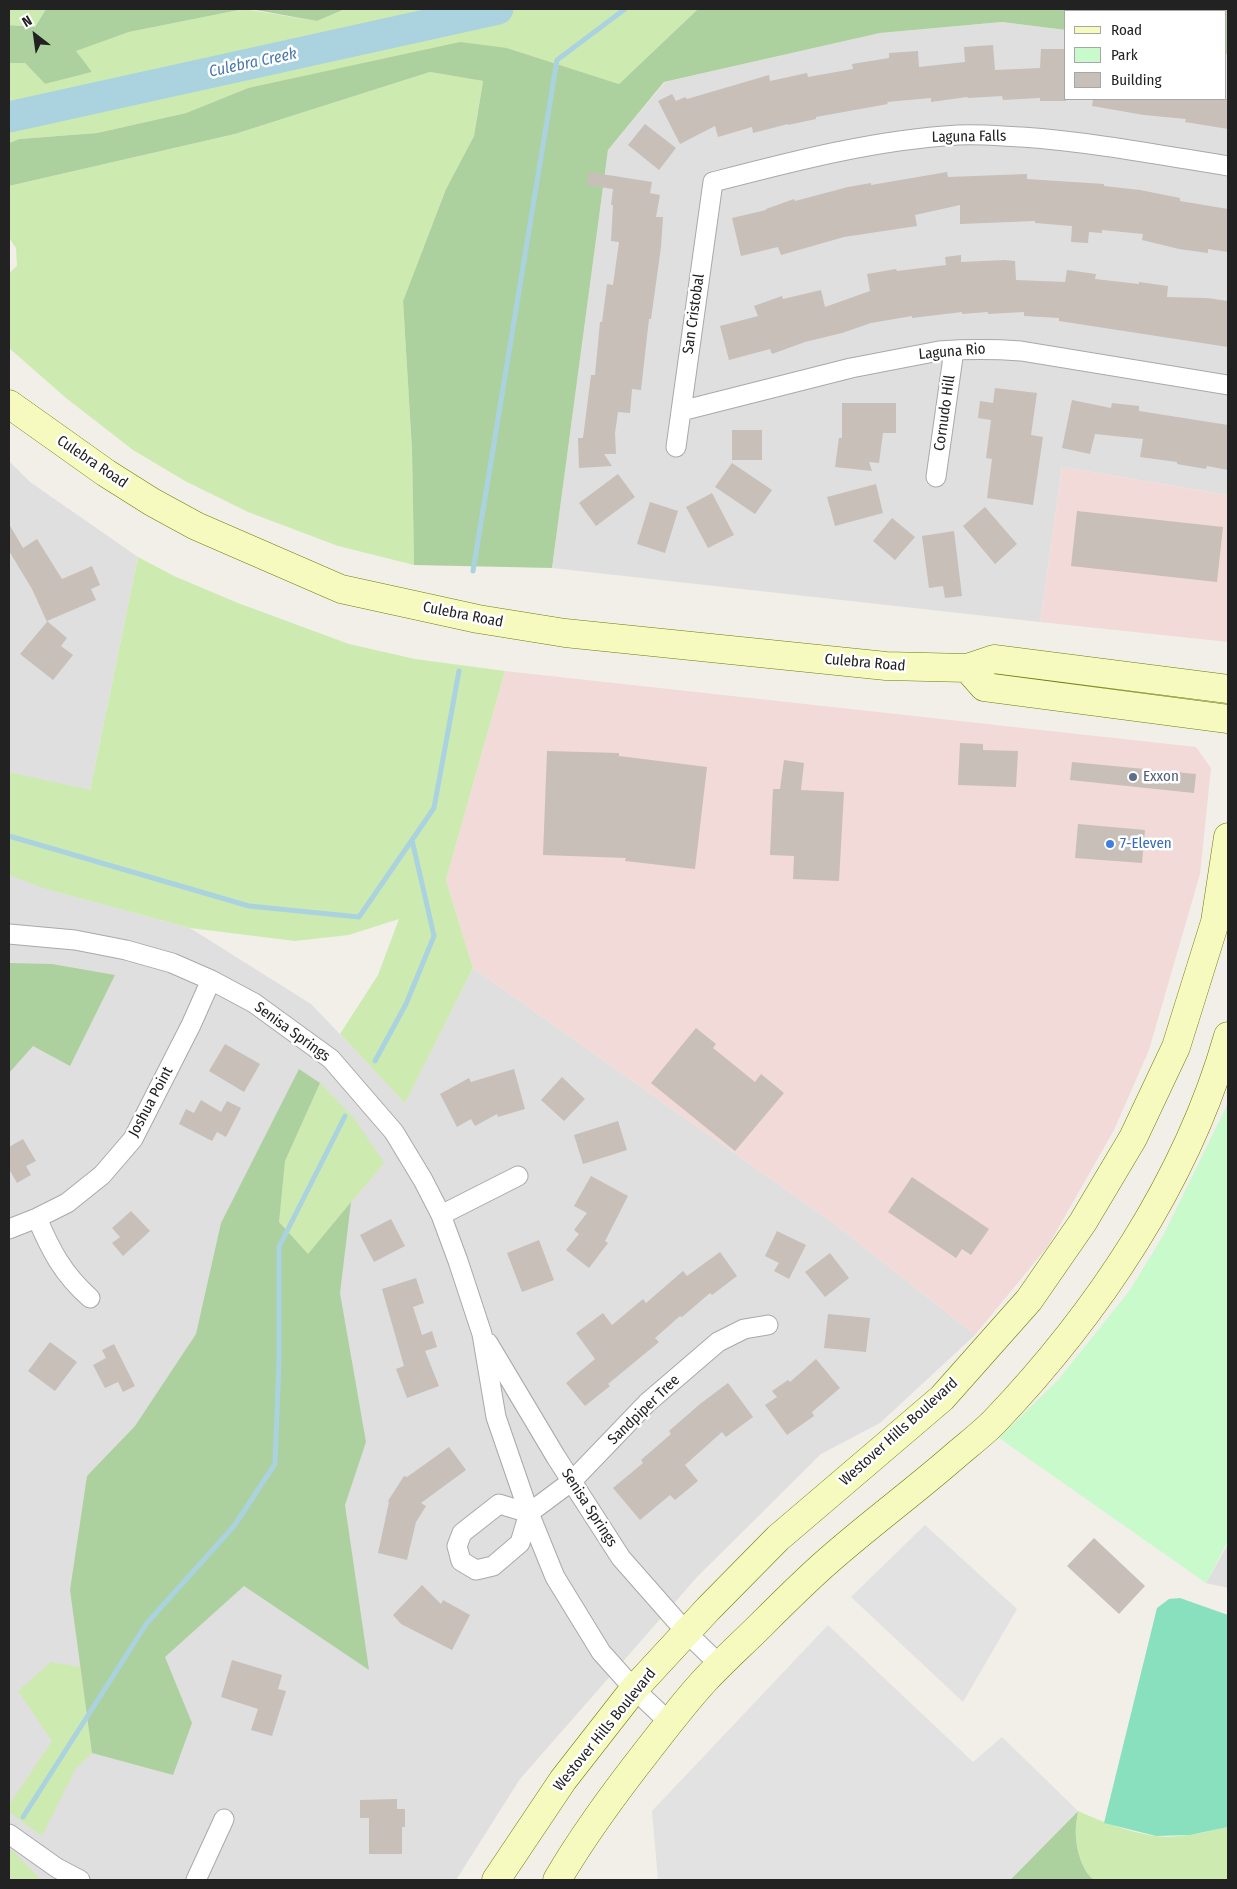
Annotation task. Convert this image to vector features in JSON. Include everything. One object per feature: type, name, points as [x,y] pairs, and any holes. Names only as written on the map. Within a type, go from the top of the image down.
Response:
[{"type":"main road","name":"Culebra Road","points":[[9,404],[106,473],[174,514],[196,526],[341,589],[469,617],[565,633],[886,666],[967,668],[994,659],[1228,689]]},
{"type":"main road","points":[[967,668],[984,687],[1228,719]]},
{"type":"main road","name":"Westover Hills Boulevard","points":[[496,1880],[563,1780],[634,1689],[708,1609],[778,1538],[942,1398],[1029,1300],[1083,1222],[1133,1138],[1176,1047],[1222,924],[1228,837]]},
{"type":"main road","points":[[557,1880],[577,1846],[614,1794],[669,1722],[720,1665],[827,1562],[877,1518],[923,1484],[992,1424],[1055,1353],[1107,1283],[1168,1185],[1198,1119],[1220,1063],[1228,1036]]},
{"type":"street","name":"Laguna Falls","points":[[713,182],[827,153],[892,142],[960,135],[1005,136],[1087,143],[1228,166]]},
{"type":"street","name":"San Cristobal","points":[[676,447],[713,182]]},
{"type":"street","name":"Laguna Rio","points":[[681,411],[867,364],[954,350],[987,348],[1021,351],[1228,385]]},
{"type":"street","name":"Cornudo Hill","points":[[936,477],[954,350]]},
{"type":"street","name":"Senisa Springs","points":[[9,934],[74,940],[126,950],[172,963],[211,980],[254,1003],[331,1059],[394,1132],[423,1180],[441,1215],[482,1334],[496,1417],[529,1513],[555,1576],[601,1652],[634,1689],[669,1722]]},
{"type":"street","name":"Joshua Point","points":[[9,1229],[67,1203],[102,1175],[133,1138],[191,1025],[211,980]]},
{"type":"street","points":[[441,1215],[518,1176]]},
{"type":"street","points":[[37,1218],[54,1257],[77,1287],[90,1298]]},
{"type":"street","name":"Sandpiper Tree","points":[[529,1513],[572,1482],[647,1403],[718,1342],[744,1329],[768,1325]]},
{"type":"street","name":"Senisa Springs","points":[[482,1334],[572,1482],[621,1558],[687,1633],[720,1665]]},
{"type":"street","points":[[196,1880],[224,1819]]},
{"type":"street","points":[[9,1834],[57,1868],[80,1880]]},
{"type":"shaded area","points":[[1002,22],[1064,30],[1064,100],[1227,100],[1228,54],[1228,495],[1062,467],[1040,622],[552,568],[608,150],[665,82],[880,33]]},
{"type":"shaded area","points":[[9,461],[30,482],[138,557],[90,790],[47,889],[190,928],[311,1004],[405,1102],[473,968],[836,1225],[975,1335],[880,1423],[821,1454],[697,1577],[520,1779],[456,1880],[9,1880]]},
{"type":"shaded area","points":[[1062,467],[1228,495],[1228,642],[1040,622]]},
{"type":"shaded area","points":[[505,671],[1196,747],[1211,768],[1200,874],[1149,1050],[1114,1130],[1048,1246],[975,1335],[836,1225],[473,968],[446,880]]},
{"type":"shaded area","points":[[925,1525],[1017,1609],[963,1702],[851,1597]]},
{"type":"shaded area","points":[[1228,1544],[1228,1588],[1206,1583]]},
{"type":"shaded area","points":[[828,1625],[973,1762],[1002,1737],[1078,1811],[1010,1880],[658,1880],[652,1811]]},
{"type":"green space","points":[[9,9],[46,9],[35,27],[9,25]]},
{"type":"green space","points":[[46,9],[244,9],[129,32],[76,51],[92,72],[45,84],[25,63],[9,63],[9,25],[35,27]]},
{"type":"green space","points":[[244,9],[317,21],[345,9],[698,9],[619,84],[507,48],[248,88],[186,113],[97,133],[19,139],[9,143],[9,63],[25,63],[45,84],[92,72],[75,51],[129,32]]},
{"type":"green space","points":[[250,9],[345,9],[317,21]]},
{"type":"green space","points":[[698,9],[1228,9],[1228,54],[1227,10],[1064,10],[1064,30],[1002,22],[880,33],[664,82],[608,150],[552,568],[414,565],[412,450],[403,301],[446,189],[474,136],[483,81],[430,72],[235,134],[9,186],[9,143],[19,139],[97,133],[186,113],[248,88],[460,42],[507,48],[619,84]]},
{"type":"green space","points":[[430,72],[483,81],[474,136],[446,189],[403,301],[412,450],[414,565],[338,546],[248,512],[185,481],[133,450],[66,398],[9,348],[9,273],[17,266],[16,248],[9,238],[9,186],[235,134]]},
{"type":"green space","points":[[138,557],[174,576],[238,603],[349,644],[415,659],[505,671],[446,880],[473,968],[405,1103],[340,1034],[378,975],[399,919],[349,935],[295,941],[190,928],[46,889],[9,875],[9,772],[90,790]]},
{"type":"green space","points":[[9,963],[52,964],[115,975],[70,1066],[33,1046],[9,1073]]},
{"type":"green space","points":[[299,1069],[320,1083],[285,1161],[279,1222],[308,1254],[351,1202],[340,1293],[366,1442],[345,1505],[369,1670],[244,1586],[165,1657],[192,1723],[173,1775],[92,1753],[70,1590],[87,1476],[135,1426],[196,1334],[221,1223]]},
{"type":"green space","points":[[320,1083],[354,1118],[384,1163],[308,1254],[279,1222],[285,1161]]},
{"type":"green space","points":[[1228,1103],[1228,1541],[1206,1583],[999,1438],[1058,1380],[1130,1290],[1164,1234]]},
{"type":"green space","points":[[1180,1598],[1228,1615],[1228,1827],[1190,1835],[1156,1836],[1104,1823],[1157,1608],[1169,1599]]},
{"type":"green space","points":[[51,1662],[80,1667],[92,1753],[76,1768],[42,1836],[9,1812],[9,1805],[52,1741],[18,1691]]},
{"type":"green space","points":[[1078,1811],[1135,1832],[1164,1837],[1183,1836],[1228,1827],[1228,1880],[1095,1880],[1087,1872],[1079,1854],[1076,1841]]},
{"type":"green space","points":[[1078,1811],[1076,1841],[1079,1854],[1087,1872],[1095,1880],[1010,1880]]},
{"type":"green space","points":[[9,1848],[17,1855],[41,1880],[9,1880]]},
{"type":"building","points":[[993,45],[995,70],[1040,68],[1041,49],[1064,49],[1064,100],[1066,101],[1040,101],[1040,98],[1003,100],[1002,96],[967,97],[931,102],[931,98],[887,102],[888,104],[816,117],[816,119],[753,133],[752,127],[718,137],[715,126],[680,144],[658,101],[672,94],[676,101],[685,97],[687,99],[769,75],[770,81],[807,73],[808,77],[853,69],[852,64],[889,58],[889,53],[918,51],[919,67],[965,62],[964,47]]},
{"type":"building","points":[[1228,99],[1228,129],[1185,122],[1186,119],[1144,115],[1092,106],[1093,100]]},
{"type":"building","points":[[645,124],[676,148],[659,170],[628,145]]},
{"type":"building","points":[[589,172],[652,182],[650,193],[660,195],[656,217],[663,217],[661,247],[651,319],[649,319],[641,390],[632,389],[630,413],[618,412],[615,433],[616,454],[604,454],[612,466],[579,468],[578,438],[583,438],[591,375],[595,375],[600,322],[602,322],[607,284],[613,285],[619,242],[611,241],[613,189],[587,185]]},
{"type":"building","points":[[947,172],[948,177],[1027,174],[1027,179],[1104,184],[1104,186],[1140,190],[1180,198],[1180,201],[1228,209],[1228,252],[1208,249],[1208,253],[1179,249],[1142,240],[1143,234],[1102,230],[1102,233],[1089,232],[1088,243],[1071,242],[1072,226],[1035,223],[1035,221],[960,224],[960,205],[915,215],[917,226],[844,237],[781,255],[778,247],[741,256],[732,218],[766,210],[794,199],[795,201],[848,187]]},
{"type":"building","points":[[961,255],[961,262],[1015,261],[1016,280],[1065,282],[1067,270],[1096,274],[1095,279],[1168,286],[1167,297],[1207,298],[1228,301],[1228,347],[1059,321],[1059,318],[1024,316],[1024,312],[962,314],[962,312],[912,318],[912,316],[871,323],[842,333],[805,342],[772,354],[770,349],[729,360],[720,326],[758,316],[754,306],[782,296],[783,299],[821,290],[825,307],[870,291],[867,274],[896,269],[897,271],[946,265],[945,257]]},
{"type":"building","points":[[995,388],[1037,393],[1031,435],[1043,437],[1033,505],[987,498],[992,459],[986,458],[991,420],[978,418],[980,401],[993,403]]},
{"type":"building","points":[[1072,400],[1111,408],[1112,403],[1139,406],[1139,411],[1228,425],[1228,470],[1207,466],[1206,469],[1177,464],[1177,462],[1140,457],[1143,439],[1095,434],[1090,454],[1062,448]]},
{"type":"building","points":[[842,403],[896,403],[896,433],[883,433],[879,463],[869,462],[872,471],[835,467],[839,438],[842,438]]},
{"type":"building","points":[[732,430],[762,430],[762,460],[732,460]]},
{"type":"building","points":[[732,463],[772,490],[755,514],[715,487]]},
{"type":"building","points":[[618,474],[635,497],[596,526],[579,503]]},
{"type":"building","points":[[876,484],[883,513],[835,526],[827,497]]},
{"type":"building","points":[[712,493],[734,535],[708,548],[686,507]]},
{"type":"building","points":[[650,502],[678,511],[665,553],[637,544]]},
{"type":"building","points":[[985,507],[1017,544],[995,564],[963,526]]},
{"type":"building","points":[[1077,511],[1223,527],[1217,582],[1071,566]]},
{"type":"building","points":[[892,518],[915,537],[895,560],[873,541]]},
{"type":"building","points":[[9,524],[23,548],[37,539],[62,579],[92,566],[100,585],[91,589],[96,600],[47,621],[67,638],[61,646],[73,655],[53,680],[20,654],[47,622],[32,589],[9,551]]},
{"type":"building","points":[[954,531],[962,596],[945,598],[943,586],[929,588],[922,536]]},
{"type":"building","points":[[960,743],[983,744],[983,750],[1018,751],[1016,787],[958,785]]},
{"type":"building","points":[[547,751],[619,753],[619,756],[707,767],[695,869],[625,861],[626,858],[543,855]]},
{"type":"building","points":[[784,760],[804,763],[801,790],[844,792],[839,881],[793,879],[794,856],[770,855],[773,789],[780,789]]},
{"type":"building","name":"Exxon","points":[[1072,762],[1196,774],[1194,793],[1070,780]]},
{"type":"building","name":"7-Eleven","points":[[1078,824],[1145,830],[1142,863],[1075,858]]},
{"type":"building","points":[[696,1028],[716,1044],[713,1048],[755,1082],[761,1074],[784,1093],[735,1151],[651,1083]]},
{"type":"building","points":[[225,1044],[260,1064],[244,1092],[209,1071]]},
{"type":"building","points":[[514,1069],[525,1109],[498,1117],[497,1114],[475,1126],[471,1119],[457,1127],[440,1094],[469,1078],[471,1082]]},
{"type":"building","points":[[562,1077],[585,1099],[564,1121],[541,1100]]},
{"type":"building","points":[[201,1100],[221,1112],[227,1101],[241,1108],[226,1137],[217,1132],[212,1141],[179,1124],[186,1109],[194,1113]]},
{"type":"building","points":[[618,1121],[627,1150],[583,1164],[574,1135]]},
{"type":"building","points":[[23,1139],[36,1161],[26,1166],[31,1175],[17,1183],[9,1169],[9,1147]]},
{"type":"building","points":[[591,1176],[628,1196],[605,1241],[608,1243],[589,1268],[566,1250],[579,1234],[574,1230],[587,1213],[574,1206]]},
{"type":"building","points":[[912,1177],[989,1229],[971,1255],[962,1249],[956,1258],[888,1212]]},
{"type":"building","points":[[131,1211],[150,1231],[123,1256],[112,1243],[120,1237],[112,1228]]},
{"type":"building","points":[[391,1219],[405,1246],[374,1262],[360,1235]]},
{"type":"building","points":[[777,1231],[806,1245],[789,1279],[774,1271],[779,1263],[765,1256]]},
{"type":"building","points":[[539,1240],[554,1280],[522,1292],[507,1253]]},
{"type":"building","points":[[720,1252],[737,1276],[712,1295],[710,1293],[682,1317],[680,1316],[655,1338],[659,1342],[608,1384],[610,1386],[585,1406],[566,1383],[595,1359],[576,1333],[603,1313],[612,1325],[643,1299],[646,1303],[683,1271],[687,1276]]},
{"type":"building","points":[[830,1253],[849,1278],[825,1297],[805,1272]]},
{"type":"building","points":[[416,1278],[424,1303],[413,1307],[422,1335],[432,1331],[437,1347],[425,1351],[439,1386],[407,1398],[396,1369],[404,1366],[382,1289]]},
{"type":"building","points":[[828,1314],[870,1318],[866,1352],[824,1348]]},
{"type":"building","points":[[50,1342],[77,1362],[55,1391],[28,1371]]},
{"type":"building","points":[[114,1344],[135,1386],[123,1392],[118,1382],[105,1388],[93,1365],[106,1358],[102,1350]]},
{"type":"building","points":[[816,1359],[840,1388],[812,1412],[814,1416],[787,1435],[765,1405],[777,1397],[772,1391],[788,1380],[790,1382]]},
{"type":"building","points":[[728,1383],[753,1417],[726,1437],[722,1432],[685,1465],[698,1481],[675,1500],[670,1495],[640,1520],[613,1488],[643,1463],[641,1460],[671,1434],[669,1431]]},
{"type":"building","points":[[449,1447],[466,1470],[421,1503],[426,1506],[416,1522],[407,1560],[378,1553],[388,1501],[404,1476],[407,1477]]},
{"type":"building","points":[[1094,1538],[1145,1586],[1119,1614],[1067,1566]]},
{"type":"building","points":[[422,1585],[441,1604],[443,1600],[470,1615],[452,1650],[401,1624],[393,1615]]},
{"type":"building","points":[[232,1660],[282,1675],[278,1689],[286,1691],[272,1736],[251,1730],[258,1709],[221,1697]]},
{"type":"building","points":[[397,1799],[397,1809],[405,1809],[405,1827],[402,1827],[402,1854],[369,1854],[369,1818],[360,1818],[360,1800]]},
{"type":"waterway","name":"Culebra Creek","points":[[9,117],[498,9]]},
{"type":"waterway","points":[[473,571],[557,60],[625,9]]},
{"type":"waterway","points":[[9,836],[249,906],[359,917],[434,808],[459,671]]},
{"type":"waterway","points":[[375,1061],[406,1004],[434,936],[412,840]]},
{"type":"waterway","points":[[23,1817],[147,1623],[234,1526],[275,1464],[279,1361],[279,1247],[345,1116]]},
{"type":"place","name":"Exxon","points":[[1133,777]]},
{"type":"place","name":"7-Eleven","points":[[1110,844]]}]
